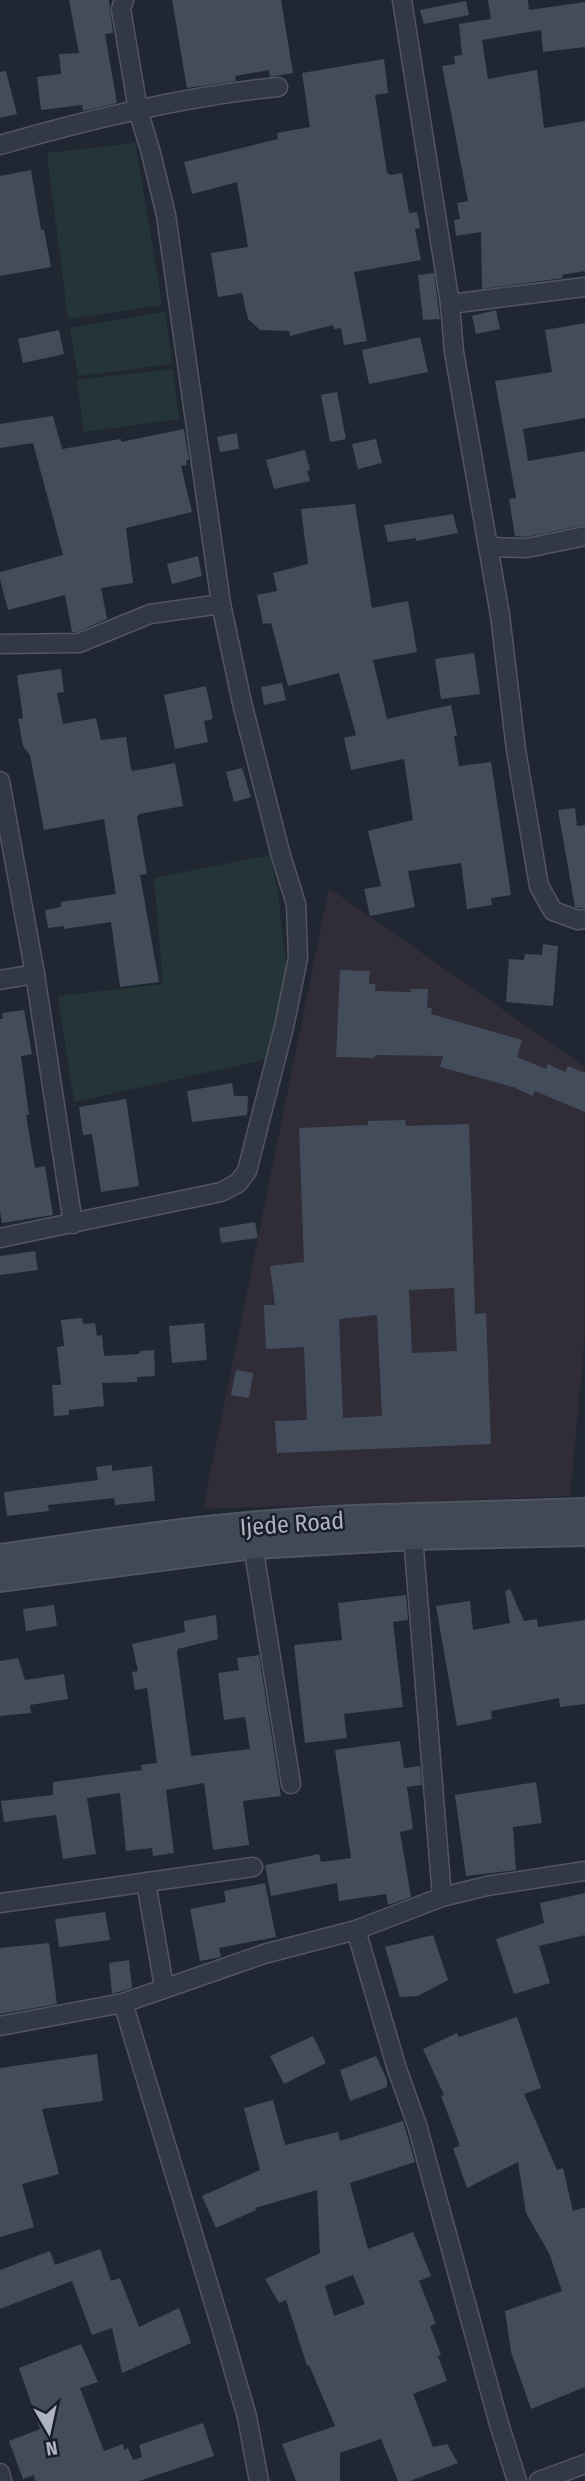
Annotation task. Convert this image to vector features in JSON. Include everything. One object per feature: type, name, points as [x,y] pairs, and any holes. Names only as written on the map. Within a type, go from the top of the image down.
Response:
[{"type":"main road","name":"Ijede Road","points":[[0,1578],[258,1525],[360,1518],[585,1512]]},
{"type":"main road","name":"Ijede Road","points":[[0,1558],[414,1536],[585,1532]]},
{"type":"street","points":[[0,1238],[221,1192],[238,1184],[247,1171],[284,1027],[298,958],[296,904],[242,703],[221,604],[166,215],[138,110],[121,9],[124,0]]},
{"type":"street","points":[[402,0],[450,304],[454,352],[500,615],[516,750],[539,886],[553,911],[578,920],[585,919]]},
{"type":"street","points":[[0,145],[138,110],[239,91],[278,87]]},
{"type":"street","points":[[450,304],[585,287]]},
{"type":"street","points":[[488,547],[527,548],[585,536]]},
{"type":"street","points":[[0,644],[79,643],[150,614],[221,604]]},
{"type":"street","points":[[0,781],[35,974],[73,1224]]},
{"type":"street","points":[[0,980],[35,974]]},
{"type":"street","points":[[414,1536],[442,1897]]},
{"type":"street","points":[[253,1545],[291,1784]]},
{"type":"street","points":[[0,1903],[253,1867]]},
{"type":"street","points":[[0,2026],[123,2003],[264,1954],[356,1930],[442,1897],[487,1886],[585,1871]]},
{"type":"street","points":[[146,1882],[164,1987]]},
{"type":"street","points":[[356,1930],[397,2069],[417,2125],[495,2411],[517,2481]]},
{"type":"street","points":[[123,2003],[247,2417],[259,2481]]},
{"type":"street","points":[[539,2481],[585,2464]]},
{"type":"street","points":[[0,2473],[2,2481]]},
{"type":"shaded area","points":[[135,143],[162,305],[68,319],[47,153]]},
{"type":"shaded area","points":[[165,312],[172,364],[78,376],[70,328]]},
{"type":"shaded area","points":[[173,369],[179,419],[84,432],[77,380]]},
{"type":"shaded area","points":[[270,855],[278,894],[287,972],[267,1059],[74,1102],[58,996],[163,984],[154,878]]},
{"type":"shaded area","points":[[329,888],[585,1067],[585,1337],[570,1496],[203,1509]]},
{"type":"building","points":[[69,0],[109,0],[113,33],[105,34],[117,103],[83,111],[82,105],[41,110],[37,77],[61,74],[59,54],[79,53]]},
{"type":"building","points":[[172,0],[281,0],[293,73],[270,77],[269,70],[235,76],[236,81],[187,88]]},
{"type":"building","points":[[488,0],[528,0],[529,10],[585,2],[585,47],[543,52],[541,30],[482,40],[488,79],[537,70],[544,128],[585,121],[585,271],[562,275],[563,278],[482,289],[481,232],[456,236],[454,220],[460,219],[457,203],[468,201],[442,66],[455,64],[454,56],[462,55],[459,24],[491,19]]},
{"type":"building","points":[[466,1],[469,15],[424,24],[420,10]]},
{"type":"building","points":[[384,59],[388,93],[375,95],[387,173],[402,173],[409,213],[417,212],[420,228],[415,229],[421,260],[354,272],[367,341],[344,345],[341,328],[334,329],[333,325],[290,336],[289,331],[260,330],[248,319],[242,293],[218,297],[211,253],[248,247],[237,182],[192,194],[184,162],[278,139],[277,133],[310,127],[302,73]]},
{"type":"building","points":[[6,71],[17,114],[0,118],[0,72]]},
{"type":"building","points":[[31,170],[41,230],[44,230],[51,267],[0,276],[0,176]]},
{"type":"building","points":[[434,273],[440,319],[423,320],[418,275]]},
{"type":"building","points":[[496,310],[500,329],[476,334],[472,316]]},
{"type":"building","points":[[585,323],[585,418],[523,429],[528,461],[585,451],[585,525],[526,537],[515,536],[509,499],[516,498],[495,381],[552,372],[545,330]]},
{"type":"building","points":[[59,330],[64,354],[23,363],[18,339]]},
{"type":"building","points":[[420,337],[428,372],[369,384],[362,350]]},
{"type":"building","points":[[337,392],[346,439],[330,442],[321,395]]},
{"type":"building","points":[[53,416],[62,449],[121,439],[121,442],[184,429],[189,460],[186,461],[187,465],[181,466],[192,512],[126,528],[133,583],[101,588],[107,619],[77,632],[72,632],[65,595],[8,610],[0,579],[0,572],[63,555],[33,443],[0,448],[0,424]]},
{"type":"building","points":[[237,433],[239,449],[220,452],[217,437]]},
{"type":"building","points":[[376,439],[382,463],[358,469],[352,444]]},
{"type":"building","points":[[305,450],[310,481],[274,489],[266,460]]},
{"type":"building","points":[[355,504],[372,608],[408,601],[417,652],[373,660],[387,719],[451,705],[459,766],[491,762],[511,895],[491,898],[492,905],[467,909],[461,863],[408,871],[415,907],[370,916],[364,889],[381,886],[368,831],[413,820],[404,759],[351,770],[344,738],[356,735],[339,673],[288,686],[271,623],[263,624],[257,595],[277,591],[273,573],[308,564],[301,509]]},
{"type":"building","points":[[453,514],[458,533],[416,541],[416,538],[388,542],[384,525]]},
{"type":"building","points":[[198,556],[202,576],[172,584],[167,564]]},
{"type":"building","points":[[474,653],[480,694],[441,699],[435,659]]},
{"type":"building","points":[[61,669],[64,692],[57,693],[63,724],[96,718],[101,740],[126,737],[133,771],[175,763],[183,806],[139,814],[137,817],[147,874],[140,875],[159,982],[120,987],[111,922],[64,929],[64,926],[48,928],[45,910],[61,907],[61,902],[116,894],[104,819],[44,830],[30,755],[23,746],[18,719],[23,718],[17,675]]},
{"type":"building","points":[[282,683],[286,700],[264,705],[261,687]]},
{"type":"building","points":[[206,686],[213,719],[204,721],[208,742],[175,749],[164,695]]},
{"type":"building","points":[[242,768],[251,797],[234,802],[226,772]]},
{"type":"building","points":[[575,808],[577,826],[585,825],[585,908],[575,907],[558,810]]},
{"type":"building","points":[[543,944],[558,946],[553,1006],[506,1002],[509,959],[524,960],[525,954],[542,955]]},
{"type":"building","points":[[340,970],[370,971],[369,984],[375,984],[375,991],[411,992],[410,989],[428,989],[427,1008],[432,1008],[431,1014],[522,1040],[517,1057],[546,1069],[548,1064],[565,1072],[568,1066],[585,1073],[585,1112],[535,1091],[533,1096],[513,1087],[440,1067],[443,1056],[336,1057]]},
{"type":"building","points":[[24,1010],[32,1054],[21,1056],[29,1115],[26,1115],[35,1168],[45,1166],[53,1215],[2,1223],[0,1019],[3,1019],[2,1013]]},
{"type":"building","points":[[232,1083],[234,1096],[248,1096],[247,1115],[192,1122],[187,1091]]},
{"type":"building","points":[[126,1099],[139,1186],[101,1192],[92,1134],[83,1135],[79,1107]]},
{"type":"building","points":[[405,1120],[406,1126],[469,1124],[475,1314],[486,1313],[491,1444],[277,1453],[275,1421],[307,1420],[304,1347],[266,1349],[264,1305],[275,1305],[270,1266],[304,1262],[299,1128],[368,1125],[368,1121]],"holes":[[[454,1288],[457,1351],[412,1353],[409,1290]],[[377,1315],[382,1416],[343,1418],[339,1319]]]},
{"type":"building","points":[[255,1222],[258,1238],[221,1243],[219,1228]]},
{"type":"building","points":[[35,1251],[38,1270],[0,1275],[0,1256]]},
{"type":"building","points":[[82,1318],[83,1324],[95,1323],[97,1336],[102,1335],[104,1356],[139,1354],[140,1351],[154,1350],[155,1376],[137,1377],[137,1382],[102,1383],[104,1406],[69,1410],[69,1415],[54,1416],[52,1385],[61,1385],[57,1347],[64,1346],[61,1320]]},
{"type":"building","points":[[204,1323],[207,1360],[172,1363],[169,1326]]},
{"type":"building","points":[[236,1370],[253,1373],[249,1398],[231,1395]]},
{"type":"building","points":[[112,1465],[112,1471],[152,1466],[155,1501],[115,1505],[114,1498],[48,1505],[49,1511],[7,1516],[4,1492],[98,1480],[96,1467]]},
{"type":"building","points":[[510,1589],[524,1621],[537,1619],[538,1627],[585,1620],[585,1704],[560,1707],[559,1698],[491,1711],[492,1719],[457,1726],[436,1606],[470,1601],[473,1630],[510,1623],[505,1591]]},
{"type":"building","points":[[406,1595],[408,1620],[393,1622],[403,1707],[344,1714],[347,1738],[305,1743],[294,1645],[342,1640],[338,1603]]},
{"type":"building","points":[[54,1605],[57,1626],[26,1631],[23,1609]]},
{"type":"building","points":[[216,1615],[218,1639],[178,1649],[177,1653],[191,1756],[250,1749],[245,1717],[224,1720],[218,1673],[239,1670],[237,1658],[259,1655],[281,1796],[243,1801],[249,1845],[213,1850],[204,1783],[166,1790],[174,1853],[153,1856],[152,1848],[126,1851],[120,1793],[87,1798],[96,1854],[63,1859],[56,1815],[4,1822],[1,1801],[53,1795],[53,1782],[142,1770],[141,1765],[157,1763],[147,1688],[135,1690],[132,1672],[138,1671],[132,1644],[185,1632],[184,1621]]},
{"type":"building","points":[[18,1658],[25,1680],[64,1674],[68,1699],[30,1705],[31,1713],[0,1716],[0,1661]]},
{"type":"building","points":[[400,1741],[404,1768],[420,1766],[422,1785],[407,1787],[413,1829],[400,1832],[411,1897],[388,1905],[386,1894],[339,1901],[337,1883],[271,1896],[265,1865],[319,1854],[321,1862],[351,1858],[335,1750]]},
{"type":"building","points":[[536,1782],[542,1823],[513,1827],[516,1870],[466,1876],[455,1795]]},
{"type":"building","points":[[265,1883],[276,1937],[219,1948],[221,1957],[200,1961],[190,1909],[226,1902],[224,1891]]},
{"type":"building","points":[[585,1893],[585,1935],[539,1946],[550,1983],[514,1994],[496,1939],[544,1923],[540,1903]]},
{"type":"building","points":[[105,1912],[110,1940],[59,1947],[55,1919]]},
{"type":"building","points":[[433,1935],[448,1980],[418,1996],[400,1997],[385,1947]]},
{"type":"building","points":[[49,1943],[57,2004],[0,2014],[0,1948]]},
{"type":"building","points":[[129,1960],[132,1988],[112,1994],[109,1963]]},
{"type":"building","points":[[517,2017],[541,2088],[524,2094],[557,2170],[563,2168],[573,2211],[585,2207],[585,2387],[531,2409],[511,2352],[505,2311],[562,2291],[549,2253],[526,2213],[518,2162],[467,2188],[453,2148],[460,2146],[441,2096],[444,2095],[423,2049],[457,2033],[459,2037]]},
{"type":"building","points":[[313,2036],[326,2063],[284,2084],[270,2056]]},
{"type":"building","points":[[97,2054],[103,2101],[42,2109],[59,2174],[22,2184],[34,2227],[0,2237],[0,2068]]},
{"type":"building","points":[[376,2056],[387,2080],[387,2087],[350,2101],[340,2070]]},
{"type":"building","points":[[273,2100],[285,2145],[338,2132],[340,2141],[403,2121],[415,2162],[350,2183],[368,2249],[413,2232],[431,2276],[419,2281],[436,2324],[430,2326],[447,2381],[413,2394],[433,2447],[447,2444],[458,2463],[410,2481],[398,2481],[381,2439],[340,2453],[340,2481],[296,2481],[282,2444],[335,2426],[309,2365],[307,2366],[286,2300],[279,2303],[265,2279],[320,2253],[317,2190],[255,2208],[256,2210],[216,2228],[202,2196],[260,2170],[244,2108]],"holes":[[[353,2275],[365,2304],[334,2316],[325,2286]]]},
{"type":"building","points":[[100,2249],[111,2281],[120,2278],[139,2327],[179,2308],[191,2343],[122,2373],[112,2328],[92,2335],[72,2281],[0,2309],[0,2270],[50,2251],[55,2265]]},
{"type":"building","points":[[81,2344],[98,2382],[80,2388],[104,2451],[123,2444],[124,2450],[128,2448],[133,2460],[142,2457],[139,2445],[203,2423],[214,2456],[139,2481],[35,2481],[34,2475],[23,2479],[9,2441],[40,2429],[19,2368]]}]
